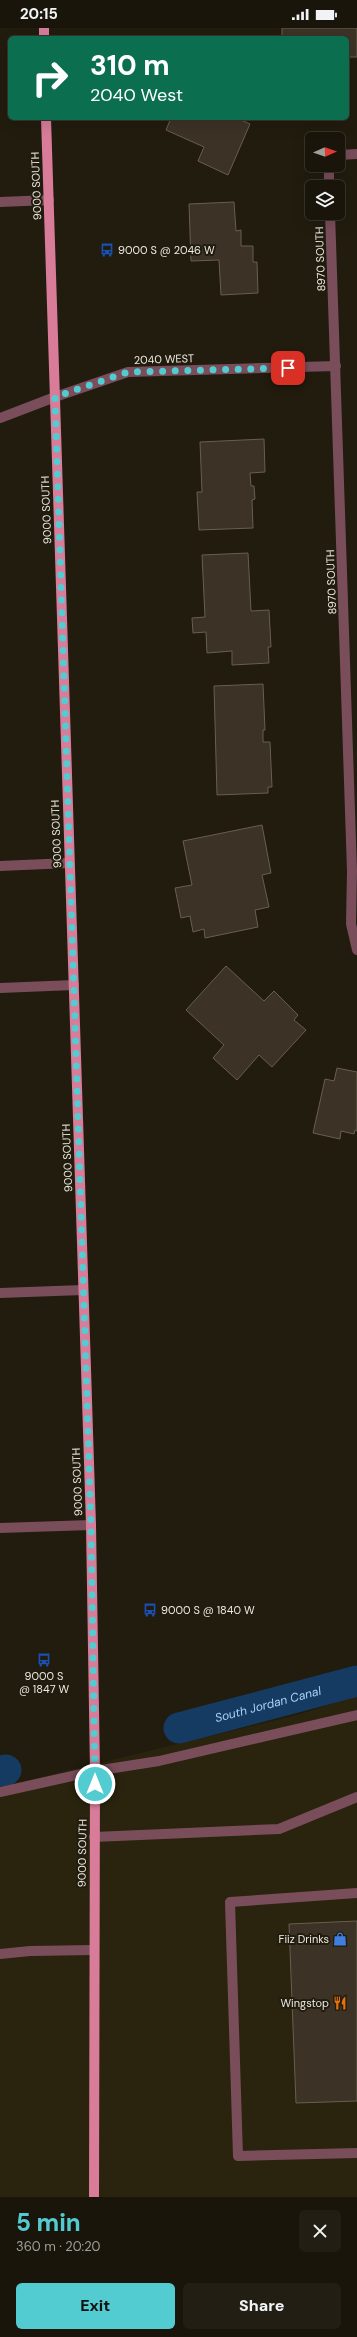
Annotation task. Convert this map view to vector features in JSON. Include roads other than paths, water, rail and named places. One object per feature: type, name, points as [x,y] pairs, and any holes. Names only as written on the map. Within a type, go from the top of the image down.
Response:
[{"type":"main road","name":"9000 SOUTH","points":[[46,120],[91,1525],[95,1771],[93,1950],[94,2197]]},
{"type":"street","points":[[345,155],[357,154]]},
{"type":"street","points":[[0,202],[49,200]]},
{"type":"street","name":"8970 SOUTH","points":[[330,220],[352,872],[351,924],[357,950]]},
{"type":"street","name":"2040 WEST","points":[[0,418],[128,372],[336,366]]},
{"type":"street","points":[[0,866],[69,863]]},
{"type":"street","points":[[0,988],[74,985]]},
{"type":"street","points":[[0,1294],[83,1290]]},
{"type":"street","points":[[0,1528],[91,1525]]},
{"type":"street","points":[[0,1792],[95,1771],[160,1761],[357,1715]]},
{"type":"street","points":[[94,1837],[279,1829],[357,1797]]},
{"type":"street","points":[[357,1893],[230,1902],[238,2156],[357,2153]]},
{"type":"street","points":[[0,1954],[30,1951],[93,1950]]},
{"type":"waterway","name":"South Jordan Canal","points":[[179,1728],[357,1681]]},
{"type":"waterway","name":"South Jordan Canal","points":[[0,1771],[6,1770]]},
{"type":"place","name":"9000 S @ 2046 W","points":[[107,250]]},
{"type":"place","name":"9000 S @ 1840 W","points":[[150,1610]]},
{"type":"place","name":"9000 S @ 1847 W","points":[[44,1660]]},
{"type":"place","name":"Fiiz Drinks","points":[[340,1939]]},
{"type":"place","name":"Wingstop","points":[[340,2003]]}]
